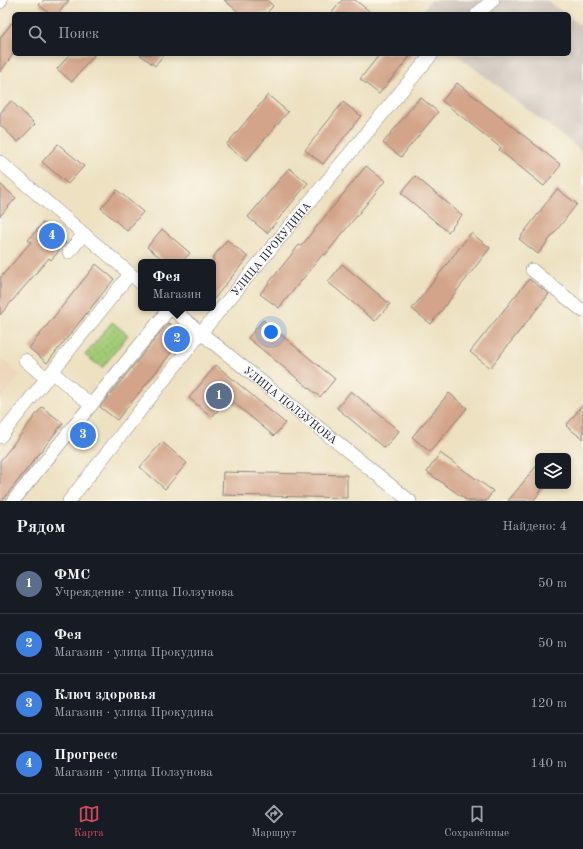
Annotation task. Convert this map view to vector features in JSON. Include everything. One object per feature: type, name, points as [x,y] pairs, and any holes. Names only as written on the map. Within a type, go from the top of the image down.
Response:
[{"type":"street","points":[[479,12],[493,0]]},
{"type":"street","name":"УЛИЦА ПРОКУДИНА","points":[[69,501],[201,333],[430,56]]},
{"type":"street","points":[[0,163],[138,280]]},
{"type":"street","points":[[69,252],[84,234]]},
{"type":"street","points":[[532,270],[583,311]]},
{"type":"street","points":[[0,437],[130,274]]},
{"type":"street","points":[[13,501],[169,311]]},
{"type":"street","name":"УЛИЦА ПОЛЗУНОВА","points":[[175,311],[410,501]]},
{"type":"street","points":[[25,360],[91,405]]},
{"type":"shaded area","points":[[431,0],[546,0],[562,12],[422,12]]},
{"type":"shaded area","points":[[571,18],[583,27],[583,152],[459,56],[571,56]]},
{"type":"shaded area","points":[[0,357],[21,375],[0,400]]},
{"type":"green space","points":[[112,322],[128,335],[102,368],[85,355]]},
{"type":"building","points":[[44,0],[69,0],[60,12],[48,12],[39,5]]},
{"type":"building","points":[[224,0],[267,0],[273,6],[268,12],[239,12]]},
{"type":"building","points":[[342,0],[355,0],[370,12],[333,12]]},
{"type":"building","points":[[12,23],[12,56],[0,72],[0,38]]},
{"type":"building","points":[[68,56],[93,56],[72,82],[57,69]]},
{"type":"building","points":[[142,56],[162,56],[155,66]]},
{"type":"building","points":[[378,56],[410,56],[379,94],[360,79]]},
{"type":"building","points":[[457,83],[561,165],[544,186],[499,150],[501,148],[442,101]]},
{"type":"building","points":[[268,95],[288,112],[246,161],[226,145]]},
{"type":"building","points":[[420,97],[438,112],[401,157],[383,143]]},
{"type":"building","points":[[11,101],[35,124],[18,142],[0,125],[0,113]]},
{"type":"building","points":[[343,102],[361,116],[323,164],[305,150]]},
{"type":"building","points":[[58,144],[84,166],[68,184],[42,162]]},
{"type":"building","points":[[366,166],[385,181],[325,255],[323,254],[279,308],[260,294],[299,245],[301,246]]},
{"type":"building","points":[[289,168],[308,183],[267,233],[248,217]]},
{"type":"building","points":[[415,176],[462,215],[448,232],[401,193]]},
{"type":"building","points":[[0,184],[16,198],[0,216]]},
{"type":"building","points":[[557,189],[577,204],[538,254],[519,239]]},
{"type":"building","points":[[117,190],[143,212],[127,231],[101,208]]},
{"type":"building","points":[[43,223],[66,243],[51,260],[49,258],[0,315],[0,278],[31,242],[28,240]]},
{"type":"building","points":[[162,229],[190,253],[185,259],[162,259],[147,247]]},
{"type":"building","points":[[471,233],[490,248],[431,324],[412,309]]},
{"type":"building","points":[[227,240],[248,257],[216,296],[216,259],[213,259]]},
{"type":"building","points":[[96,264],[114,279],[47,363],[29,348]]},
{"type":"building","points":[[342,264],[390,304],[375,321],[328,282]]},
{"type":"building","points":[[529,279],[549,294],[490,368],[470,352]]},
{"type":"building","points":[[263,320],[335,379],[320,397],[248,338]]},
{"type":"building","points":[[168,323],[185,336],[117,420],[100,407]]},
{"type":"building","points":[[216,365],[285,423],[274,436],[228,398],[212,417],[189,398]]},
{"type":"building","points":[[351,391],[399,431],[385,448],[337,408]]},
{"type":"building","points":[[449,393],[467,408],[430,452],[412,437]]},
{"type":"building","points":[[583,404],[583,439],[566,426]]},
{"type":"building","points":[[42,407],[63,423],[2,501],[0,501],[0,461]]},
{"type":"building","points":[[162,442],[187,463],[165,489],[140,467]]},
{"type":"building","points":[[440,453],[493,491],[486,501],[468,501],[427,472]]},
{"type":"building","points":[[535,468],[535,489],[543,489],[533,501],[508,501]]},
{"type":"building","points":[[223,472],[347,475],[347,498],[222,495]]},
{"type":"place","name":"Прогресс","points":[[52,236]]},
{"type":"place","name":"Фея","points":[[177,339]]},
{"type":"place","name":"ФМС","points":[[219,396]]},
{"type":"place","name":"Ключ здоровья","points":[[83,435]]}]
